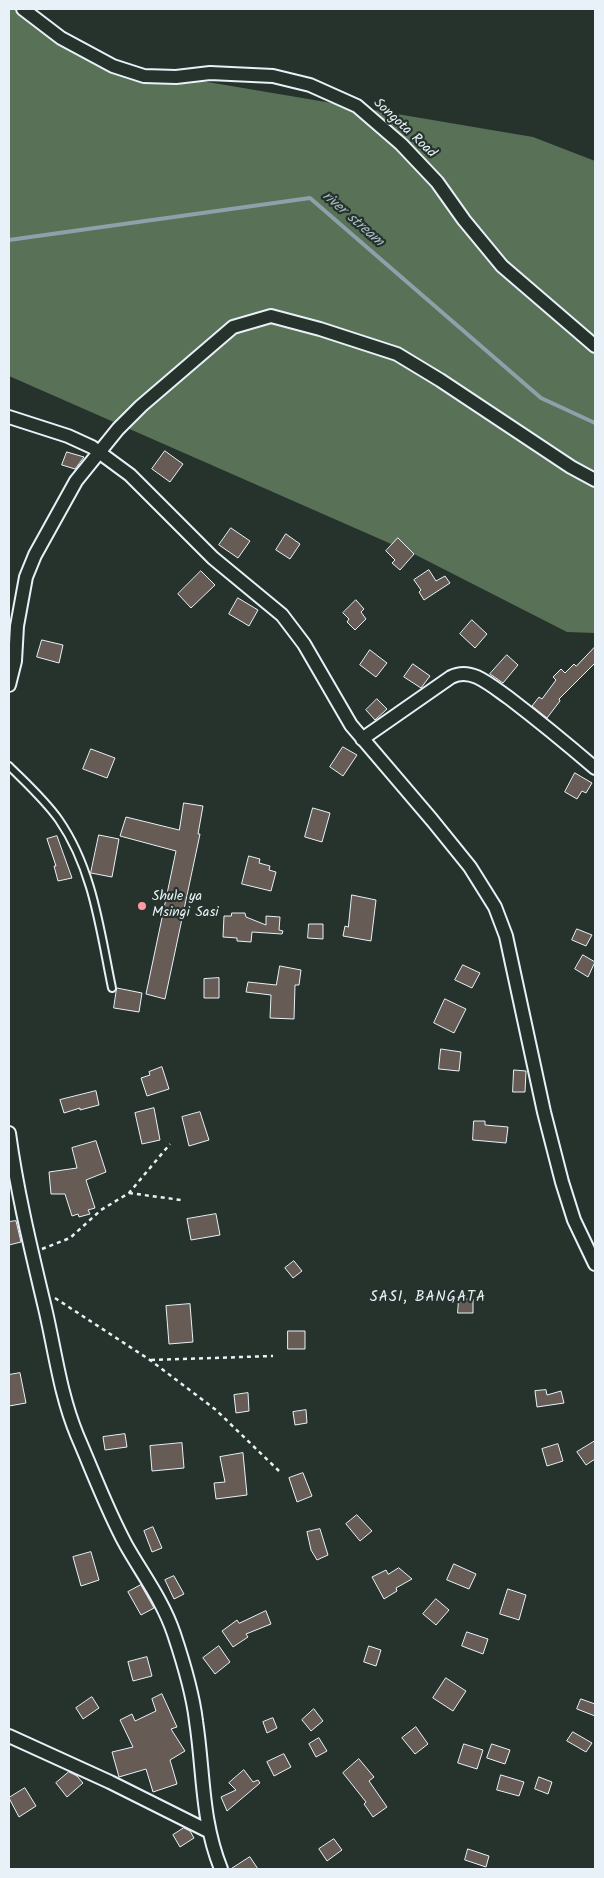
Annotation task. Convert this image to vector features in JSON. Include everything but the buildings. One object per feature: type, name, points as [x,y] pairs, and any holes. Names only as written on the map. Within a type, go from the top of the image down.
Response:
[{"type":"street","name":"Songota Road","points":[[23,9],[61,38],[113,66],[144,76],[176,77],[210,73],[273,76],[310,85],[357,106],[401,144],[437,182],[464,220],[502,266],[595,346]]},
{"type":"street","points":[[9,685],[14,660],[19,610],[26,577],[35,555],[76,481],[118,429],[141,406],[233,327],[271,316],[320,329],[397,354],[440,380],[563,463],[595,480]]},
{"type":"street","points":[[9,417],[84,442],[99,452],[130,475],[213,558],[282,615],[304,644],[351,725],[470,867],[495,907],[506,936],[544,1112],[562,1182],[574,1220],[595,1264]]},
{"type":"street","points":[[362,738],[451,677],[457,674],[466,674],[478,677],[536,718],[595,768]]},
{"type":"street","points":[[9,1133],[15,1178],[63,1391],[76,1433],[111,1514],[127,1546],[155,1591],[175,1637],[196,1719],[208,1832],[221,1869]]},
{"type":"street","points":[[9,1736],[110,1782],[208,1832]]},
{"type":"lane","points":[[9,766],[59,819],[73,844],[92,888],[112,988]]},
{"type":"path","points":[[32,1252],[70,1238],[101,1210],[129,1193],[170,1144]]},
{"type":"path","points":[[129,1193],[182,1200]]},
{"type":"path","points":[[39,1284],[69,1308],[150,1360],[216,1410],[279,1471]]},
{"type":"path","points":[[150,1360],[273,1356]]},
{"type":"green space","points":[[9,9],[27,9],[113,66],[533,137],[595,161],[595,633],[567,632],[414,554],[9,376]]},
{"type":"waterway","name":"river stream","points":[[9,240],[310,198],[541,398],[595,423]]},
{"type":"place","name":"Shule ya Msingi Sasi","points":[[142,906]]},
{"type":"district","name":"SASI, BANGATA","points":[[428,1298]]}]
